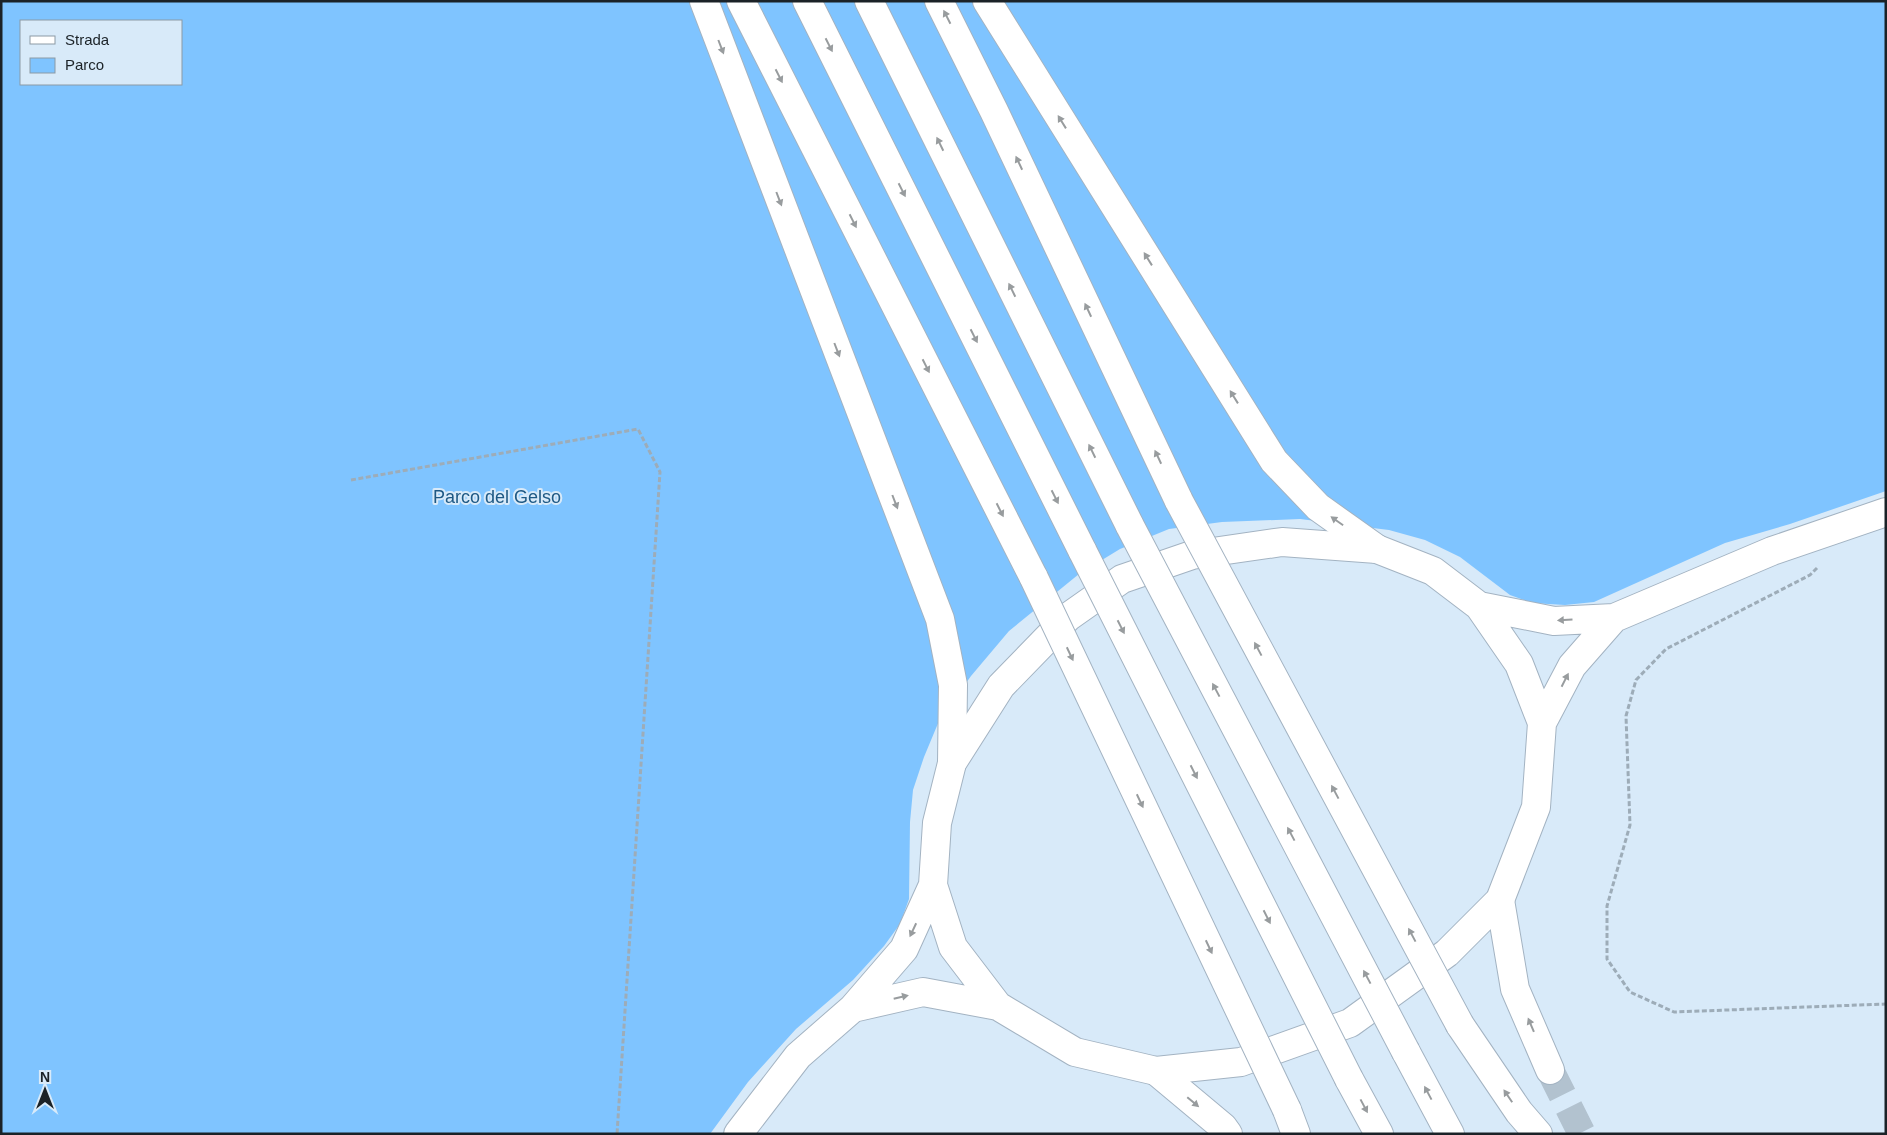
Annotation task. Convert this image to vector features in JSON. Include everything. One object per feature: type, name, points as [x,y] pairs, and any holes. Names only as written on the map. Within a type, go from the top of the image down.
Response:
[{"type":"main road","points":[[704,1],[940,618],[953,685],[952,763],[937,823],[934,885],[953,947],[998,1006]]},
{"type":"main road","points":[[741,1],[1034,578],[1291,1122]]},
{"type":"main road","points":[[807,1],[1083,552],[1379,1134]]},
{"type":"main road","points":[[869,1],[1130,526],[1450,1134]]},
{"type":"main road","points":[[939,1],[994,110],[1179,501],[1460,1025],[1519,1112],[1538,1134]]},
{"type":"main road","points":[[987,1],[1274,461],[1318,507],[1377,549],[1433,571],[1480,606],[1519,664],[1542,723]]},
{"type":"main road","points":[[1480,606],[1554,621],[1614,618],[1772,551],[1886,512]]},
{"type":"main road","points":[[952,763],[1001,686],[1068,616],[1122,578],[1192,555],[1282,542],[1377,549]]},
{"type":"main road","points":[[853,1008],[923,992],[998,1006],[1075,1052],[1156,1071],[1241,1062],[1350,1023],[1447,953],[1500,900],[1536,807],[1542,723],[1572,666],[1614,618]]},
{"type":"main road","points":[[738,1134],[798,1056],[853,1008],[904,949],[934,885]]},
{"type":"main road","points":[[1500,900],[1515,989],[1550,1070]]},
{"type":"main road","points":[[1156,1071],[1223,1127],[1228,1134]]},
{"type":"path","points":[[351,480],[638,429],[660,472],[617,1134]]},
{"type":"path","points":[[1823,562],[1810,574],[1666,649],[1636,680],[1626,716],[1630,825],[1607,906],[1607,959],[1630,992],[1674,1012],[1886,1004]]},
{"type":"green space","name":"Parco del Gelso","points":[[1,1],[1886,1],[1886,491],[1790,524],[1725,543],[1594,602],[1565,605],[1532,603],[1510,595],[1460,557],[1425,540],[1389,530],[1300,519],[1222,522],[1169,529],[1120,549],[1079,574],[1009,631],[971,676],[939,721],[913,790],[910,822],[909,899],[900,924],[884,946],[853,980],[796,1029],[748,1082],[710,1134],[1,1134]]},
{"type":"tunnel","points":[[1550,1070],[1582,1134]]}]
